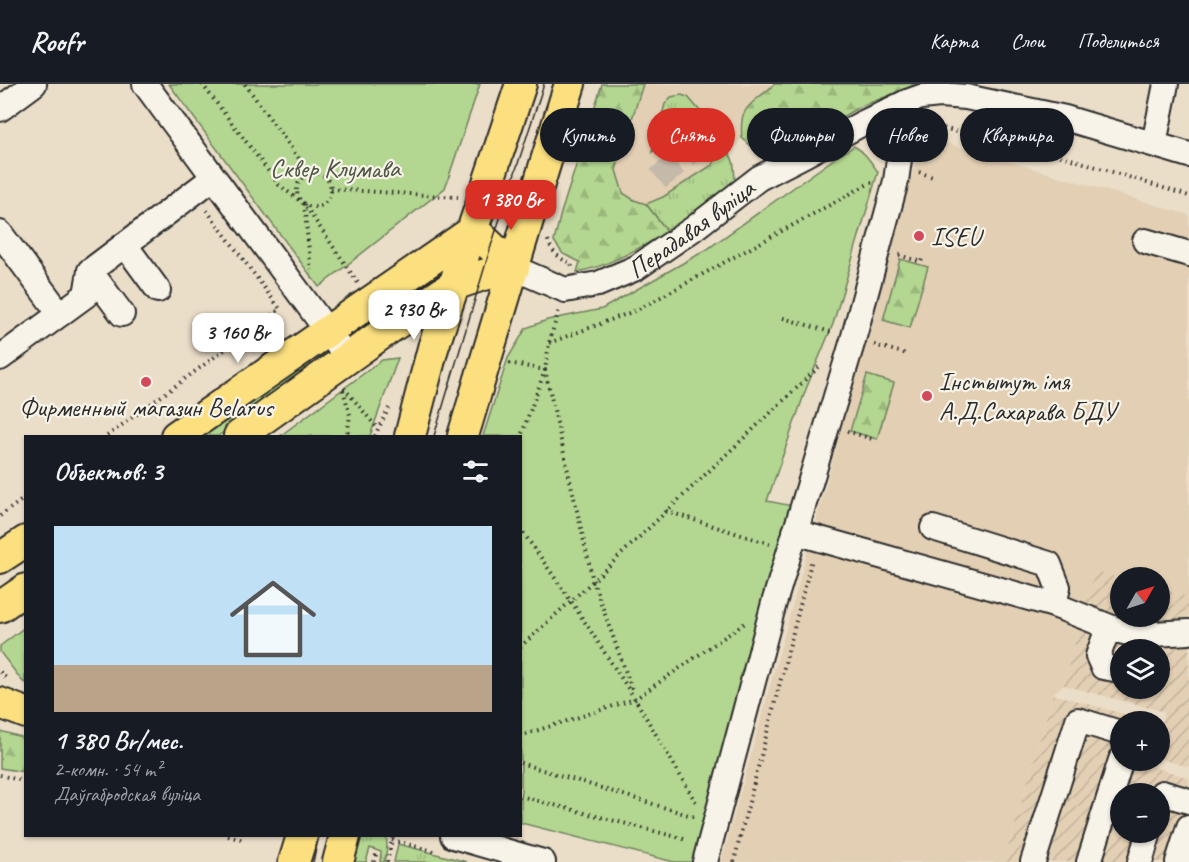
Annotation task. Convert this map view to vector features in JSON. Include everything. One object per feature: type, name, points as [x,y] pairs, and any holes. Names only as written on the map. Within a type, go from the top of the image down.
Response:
[{"type":"main road","points":[[410,435],[433,348],[521,84]]},
{"type":"main road","points":[[462,435],[570,84]]},
{"type":"main road","points":[[177,435],[474,230]]},
{"type":"main road","name":"Перадавая вуліца","points":[[474,230],[514,268]]},
{"type":"main road","points":[[240,435],[454,285],[514,268]]},
{"type":"main road","points":[[0,558],[24,542]]},
{"type":"main road","points":[[0,607],[24,590]]},
{"type":"main road","points":[[0,703],[24,712]]},
{"type":"main road","points":[[294,862],[302,837]]},
{"type":"main road","points":[[338,862],[345,837]]},
{"type":"street","points":[[0,109],[34,84]]},
{"type":"street","points":[[145,84],[348,359]]},
{"type":"street","points":[[1154,144],[1166,84]]},
{"type":"street","points":[[705,862],[774,603],[853,340],[896,181],[923,94],[966,97],[1065,118],[1189,155]]},
{"type":"street","name":"Перадавая вуліца","points":[[514,268],[565,290],[598,284],[636,268],[693,229],[759,178],[923,94]]},
{"type":"street","points":[[0,358],[86,295],[90,271],[213,178]]},
{"type":"street","points":[[0,233],[60,314]]},
{"type":"street","points":[[1145,241],[1189,254]]},
{"type":"street","points":[[125,245],[158,290]]},
{"type":"street","points":[[90,271],[122,314]]},
{"type":"street","points":[[933,528],[1048,564],[1058,587],[1054,605]]},
{"type":"street","points":[[795,532],[1054,605],[1135,635],[1182,632]]},
{"type":"street","points":[[1110,669],[1104,668],[1098,656],[1107,632],[1120,631]]},
{"type":"street","points":[[1033,862],[1078,720],[1110,730]]},
{"type":"street","points":[[1089,862],[1118,771]]},
{"type":"street","points":[[1170,795],[1189,801]]},
{"type":"street","points":[[1178,862],[1189,827]]},
{"type":"street","points":[[1140,862],[1146,843]]},
{"type":"street","points":[[449,845],[543,862]]},
{"type":"path","points":[[202,84],[279,185],[304,204],[314,207],[328,200],[331,189],[326,178],[316,173],[305,176],[298,184],[298,195],[304,204],[361,286]]},
{"type":"path","points":[[245,84],[310,174]]},
{"type":"path","points":[[948,129],[1008,146],[1052,153],[1189,196]]},
{"type":"path","points":[[921,163],[918,172],[934,178]]},
{"type":"path","points":[[521,435],[545,370],[549,343],[636,310],[870,183],[881,180],[896,181]]},
{"type":"path","points":[[331,189],[460,197]]},
{"type":"path","points":[[304,204],[311,273]]},
{"type":"path","points":[[895,253],[921,262],[922,259]]},
{"type":"path","points":[[108,435],[280,309]]},
{"type":"path","points":[[783,318],[834,334]]},
{"type":"path","points":[[870,344],[907,354]]},
{"type":"path","points":[[522,645],[572,601],[825,362]]},
{"type":"path","points":[[545,370],[593,581],[635,699]]},
{"type":"path","points":[[346,435],[350,415],[342,385],[378,429]]},
{"type":"path","points":[[375,435],[391,402]]},
{"type":"path","points":[[846,431],[872,439],[872,441]]},
{"type":"path","points":[[0,516],[24,498]]},
{"type":"path","points":[[666,511],[771,544]]},
{"type":"path","points":[[522,531],[572,601],[635,699],[699,808],[714,826]]},
{"type":"path","points":[[522,735],[635,699],[774,603]]},
{"type":"path","points":[[522,764],[695,817],[714,826]]},
{"type":"path","points":[[0,775],[24,781]]},
{"type":"path","points":[[522,797],[689,840]]},
{"type":"path","points":[[232,837],[244,840]]},
{"type":"path","points":[[387,862],[393,838],[449,845]]},
{"type":"path","points":[[734,862],[740,838]]},
{"type":"path","points":[[374,862],[377,851]]},
{"type":"shaded area","points":[[643,84],[774,84],[744,111],[740,121],[742,138],[735,148],[735,108],[647,108],[647,162],[714,162],[663,197],[646,204],[623,193],[616,170],[619,162],[635,162],[635,109]]},
{"type":"shaded area","points":[[948,143],[960,147],[960,162],[1011,162],[1189,215],[1189,597],[1170,592],[1170,567],[1110,567],[1110,576],[1095,572],[1063,685],[1053,694],[1004,862],[721,862],[916,162],[948,162]]},
{"type":"shaded area","points":[[1095,571],[1110,575],[1110,627],[1170,627],[1170,592],[1189,597],[1189,767],[1170,762],[1170,711],[1160,711],[1115,699],[1170,699],[1170,639],[1110,639],[1110,698],[1063,685]]},
{"type":"shaded area","points":[[1053,694],[1113,711],[1110,711],[1110,771],[1167,771],[1189,778],[1189,862],[1004,862]]},
{"type":"green space","name":"Сквер Клумава","points":[[169,84],[480,84],[445,188],[319,287]]},
{"type":"green space","points":[[602,84],[643,84],[635,109],[594,108]]},
{"type":"green space","points":[[774,84],[926,84],[854,110],[854,108],[748,108]]},
{"type":"green space","points":[[681,95],[688,97],[697,108],[664,108],[671,97]]},
{"type":"green space","points":[[746,110],[747,142],[742,138],[741,125]]},
{"type":"green space","points":[[854,146],[865,154],[866,162],[871,162],[878,172],[833,324],[806,389],[767,501],[793,506],[697,862],[674,862],[522,823],[522,435],[483,435],[508,358],[526,328],[547,320],[602,309],[706,250],[830,162],[854,162]]},
{"type":"green space","points":[[577,162],[619,162],[616,170],[623,193],[646,204],[668,232],[613,261],[577,272],[580,262],[563,254],[554,241]]},
{"type":"green space","points":[[713,162],[733,162],[735,184],[668,232],[646,204],[663,197]]},
{"type":"green space","points":[[900,259],[928,267],[910,328],[883,320]]},
{"type":"green space","points":[[398,358],[370,435],[281,435],[382,360]]},
{"type":"green space","points":[[308,360],[315,369],[219,435],[201,435]]},
{"type":"green space","points":[[867,375],[894,383],[877,439],[850,431]]},
{"type":"green space","points":[[24,628],[24,682],[0,652],[0,646]]},
{"type":"green space","points":[[0,731],[24,738],[24,772],[0,768]]},
{"type":"green space","points":[[354,837],[386,837],[387,849],[384,862],[380,862],[381,852],[370,848],[366,862],[345,862]]},
{"type":"green space","points":[[398,844],[467,862],[394,862]]},
{"type":"tunnel","points":[[658,179],[678,162]]},
{"type":"tram line","points":[[434,435],[491,246],[544,84]]},
{"type":"tram line","points":[[313,862],[319,837]]},
{"type":"place","name":"ISEU","points":[[919,236]]},
{"type":"place","name":"Фирменный магазин Belarus","points":[[146,382]]},
{"type":"place","name":"Інстытут імя А.Д.Сахарава БДУ","points":[[927,396]]}]
